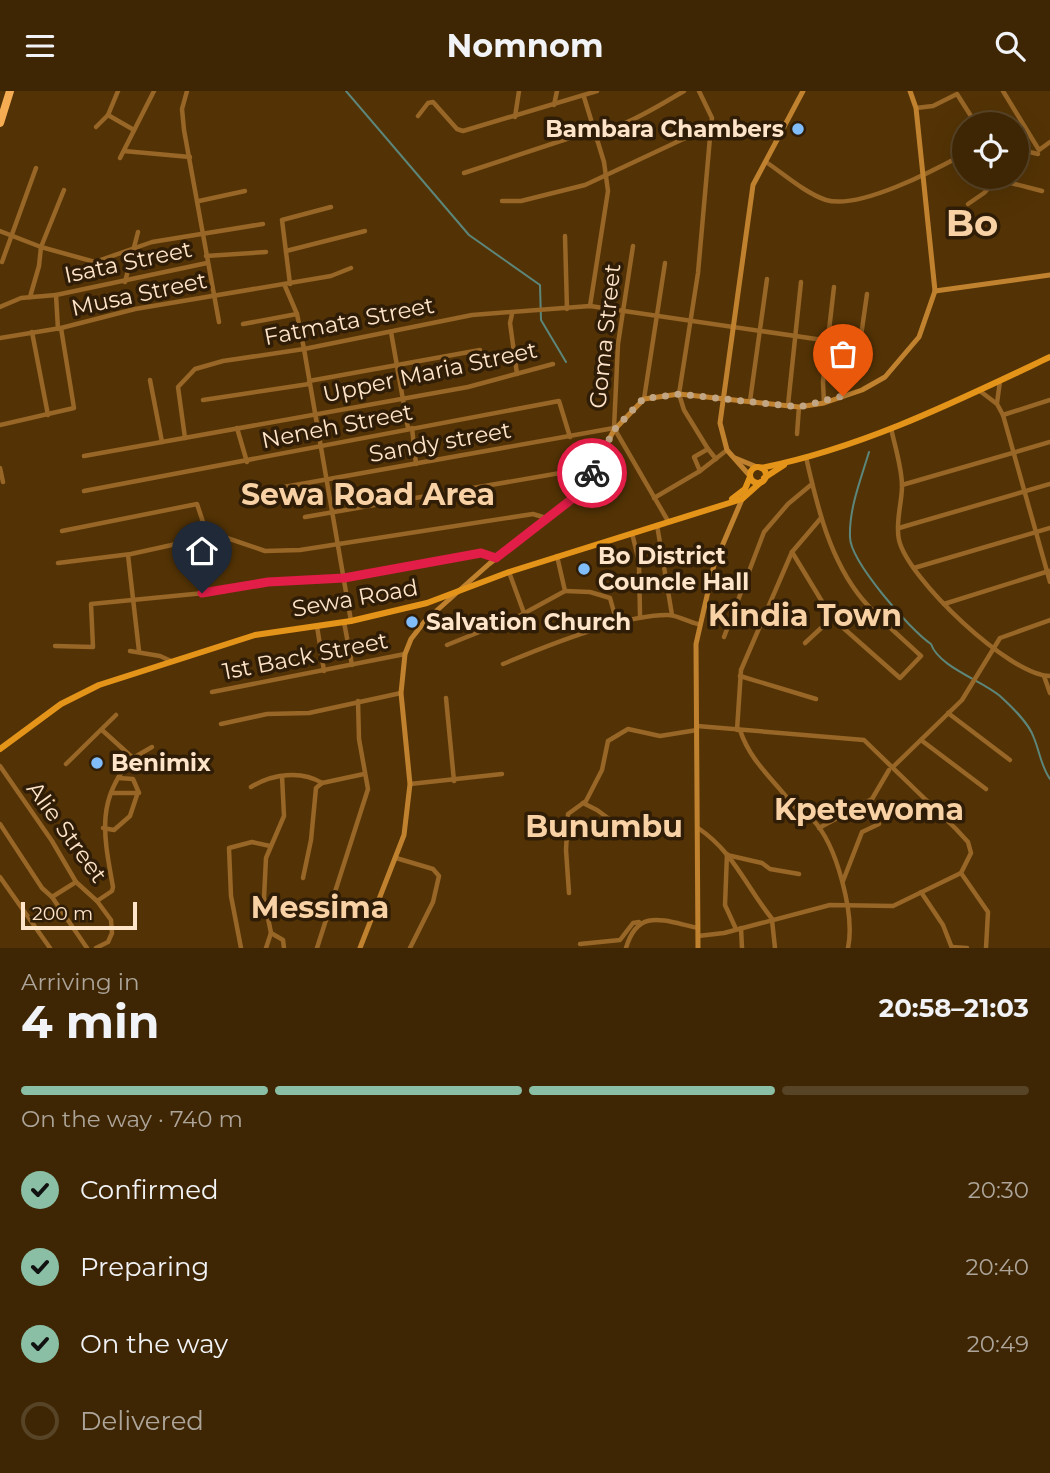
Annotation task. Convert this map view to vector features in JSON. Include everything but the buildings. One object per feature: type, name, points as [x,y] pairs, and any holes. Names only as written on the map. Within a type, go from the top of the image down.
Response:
[{"type":"highway","points":[[0,120],[10,91]]},
{"type":"main road","points":[[727,502],[744,490],[750,476],[759,468],[806,457],[891,428],[981,391],[1050,357]]},
{"type":"main road","points":[[727,502],[742,499],[789,462]]},
{"type":"main road","points":[[759,468],[763,480]]},
{"type":"main road","points":[[750,476],[754,482],[763,480]]},
{"type":"main road","name":"Sewa Road","points":[[0,749],[74,696],[172,661],[260,634],[348,622],[460,592],[509,572],[727,502]]},
{"type":"street","points":[[96,127],[108,115],[118,91]]},
{"type":"street","points":[[120,158],[154,91]]},
{"type":"street","points":[[187,91],[182,109],[219,323]]},
{"type":"street","points":[[515,117],[519,91]]},
{"type":"street","points":[[554,105],[557,91]]},
{"type":"street","points":[[418,116],[428,103],[433,102],[460,131],[584,97],[597,91]]},
{"type":"street","points":[[464,173],[595,132],[647,112],[684,91]]},
{"type":"street","points":[[699,91],[712,118],[708,183],[679,394],[684,410],[716,459]]},
{"type":"street","points":[[750,476],[727,450],[720,430],[750,202],[753,185],[803,91]]},
{"type":"street","points":[[643,399],[679,394],[799,407],[824,403],[862,390],[885,377],[919,337],[935,291],[916,108],[910,91]]},
{"type":"street","points":[[1003,91],[1016,112]]},
{"type":"street","points":[[916,108],[933,106],[957,93],[969,112]]},
{"type":"street","points":[[584,97],[608,191],[590,306]]},
{"type":"street","points":[[108,115],[134,130]]},
{"type":"street","points":[[502,201],[545,195],[606,177],[711,126]]},
{"type":"street","points":[[1029,136],[1038,152]]},
{"type":"street","points":[[1029,151],[1038,152],[1050,142]]},
{"type":"street","points":[[124,151],[190,157]]},
{"type":"street","points":[[766,162],[816,196],[839,202],[937,171],[952,162]]},
{"type":"street","points":[[2,262],[36,168]]},
{"type":"street","points":[[1029,188],[1042,191]]},
{"type":"street","points":[[968,204],[988,189]]},
{"type":"street","points":[[30,297],[41,247],[64,190]]},
{"type":"street","points":[[199,201],[245,191]]},
{"type":"street","points":[[331,207],[282,220],[287,285],[297,314],[334,511],[344,578],[352,665]]},
{"type":"street","points":[[0,232],[95,262],[134,247],[263,224]]},
{"type":"street","points":[[286,251],[365,231]]},
{"type":"street","points":[[125,283],[138,232]]},
{"type":"street","points":[[565,236],[567,309]]},
{"type":"street","name":"Goma Street","points":[[614,429],[613,404],[633,246]]},
{"type":"street","name":"Isata Street","points":[[0,307],[30,297],[56,295],[94,285],[125,283],[206,259],[266,253]]},
{"type":"street","points":[[360,948],[404,835],[410,784],[401,693],[405,654],[411,639],[425,621],[496,558],[583,488],[614,429],[643,399],[665,263]]},
{"type":"street","name":"Musa Street","points":[[0,338],[60,328],[135,309],[331,277],[351,268]]},
{"type":"street","points":[[935,291],[1050,275]]},
{"type":"street","points":[[750,401],[768,279]]},
{"type":"street","points":[[788,405],[801,282]]},
{"type":"street","points":[[824,403],[822,382],[834,287]]},
{"type":"street","name":"Fatmata Street","points":[[185,438],[178,387],[195,369],[223,361],[303,349],[472,316],[590,306],[856,345],[860,342],[867,294]]},
{"type":"street","name":"Isata Street","points":[[48,415],[72,410],[75,404],[56,295]]},
{"type":"street","points":[[243,324],[297,314]]},
{"type":"street","points":[[512,314],[510,323],[517,374]]},
{"type":"street","points":[[0,425],[48,415],[32,332]]},
{"type":"street","points":[[391,332],[416,464]]},
{"type":"street","points":[[203,400],[481,350]]},
{"type":"street","name":"Upper Maria Street","points":[[84,456],[468,387],[553,364]]},
{"type":"street","points":[[150,380],[162,442]]},
{"type":"street","points":[[996,404],[1000,381]]},
{"type":"street","points":[[981,391],[996,404],[1002,416],[1050,582]]},
{"type":"street","points":[[1002,416],[1050,400]]},
{"type":"street","name":"Neneh Street","points":[[84,491],[559,401],[570,437]]},
{"type":"street","points":[[797,434],[799,407]]},
{"type":"street","points":[[891,428],[902,485],[899,540],[914,568],[930,593],[993,646],[1047,676],[1050,692]]},
{"type":"street","points":[[237,429],[247,462]]},
{"type":"street","points":[[614,429],[668,521]]},
{"type":"street","name":"Sandy street","points":[[273,489],[614,429]]},
{"type":"street","points":[[902,485],[1050,442]]},
{"type":"street","points":[[700,471],[694,458],[708,449]]},
{"type":"street","points":[[654,498],[700,471],[727,450]]},
{"type":"street","points":[[732,456],[759,468]]},
{"type":"street","points":[[792,552],[832,618],[900,678],[921,656],[862,600],[847,577],[821,518],[806,457]]},
{"type":"street","points":[[304,517],[596,467]]},
{"type":"street","points":[[0,468],[3,482]]},
{"type":"street","points":[[724,637],[764,532],[788,504],[812,484]]},
{"type":"street","points":[[899,528],[1050,484]]},
{"type":"street","points":[[698,948],[698,624],[715,565],[744,490]]},
{"type":"street","points":[[62,531],[197,503],[208,537]]},
{"type":"street","points":[[58,562],[128,555],[208,537],[227,538],[265,551],[339,544],[533,514],[547,519]]},
{"type":"street","points":[[821,518],[792,552],[740,676],[739,730],[755,762],[769,780],[782,789],[792,805],[813,820],[819,828],[849,904],[849,948]]},
{"type":"street","points":[[657,524],[672,615]]},
{"type":"street","points":[[914,568],[1050,528]]},
{"type":"street","points":[[632,532],[639,562],[640,616]]},
{"type":"street","points":[[55,646],[93,647],[91,604],[225,591],[268,582],[344,578],[481,553],[496,558]]},
{"type":"street","points":[[128,555],[139,651]]},
{"type":"street","points":[[557,556],[565,591]]},
{"type":"street","points":[[943,604],[1049,571]]},
{"type":"street","points":[[509,572],[524,613],[521,615]]},
{"type":"street","points":[[447,645],[521,615],[565,591],[590,592],[610,599],[617,623]]},
{"type":"street","points":[[503,664],[640,616],[672,615],[698,624]]},
{"type":"street","points":[[805,643],[832,618]]},
{"type":"street","points":[[819,828],[872,799],[892,768],[948,713],[977,677],[1000,638],[1050,620]]},
{"type":"street","points":[[317,626],[324,671]]},
{"type":"street","points":[[130,651],[172,661]]},
{"type":"street","name":"1st Back Street","points":[[212,692],[405,654]]},
{"type":"street","points":[[740,676],[816,699]]},
{"type":"street","points":[[220,724],[267,714],[298,711],[309,713],[401,693]]},
{"type":"street","points":[[446,698],[454,781]]},
{"type":"street","points":[[317,948],[368,786],[364,774],[358,701]]},
{"type":"street","points":[[948,713],[1010,761]]},
{"type":"street","points":[[66,764],[116,715]]},
{"type":"street","points":[[569,893],[566,824],[571,810],[583,803],[602,770],[605,745],[617,734],[628,729],[660,736],[697,728],[864,740],[968,842],[971,853],[961,873],[888,907],[849,904],[814,908],[698,936]]},
{"type":"street","points":[[102,730],[133,758]]},
{"type":"street","points":[[921,740],[986,789]]},
{"type":"street","points":[[97,901],[112,891],[113,887],[103,828],[111,793],[126,765],[152,747]]},
{"type":"street","points":[[103,828],[114,830],[127,820],[137,795],[139,786],[131,778],[126,765]]},
{"type":"street","name":"Alie Street","points":[[0,766],[52,841],[76,882],[97,901],[111,920],[112,933],[108,942],[96,948]]},
{"type":"street","points":[[303,879],[311,840],[316,788],[323,783],[364,774]]},
{"type":"street","points":[[410,784],[502,774]]},
{"type":"street","points":[[251,787],[265,779],[282,776],[310,776],[323,783]]},
{"type":"street","points":[[266,948],[271,933],[264,898],[270,846],[284,816],[282,776]]},
{"type":"street","points":[[117,778],[131,778]]},
{"type":"street","points":[[111,793],[137,795]]},
{"type":"street","points":[[583,803],[624,830],[637,834]]},
{"type":"street","points":[[0,824],[41,888],[52,897],[87,948]]},
{"type":"street","points":[[842,882],[862,832],[879,824]]},
{"type":"street","points":[[698,828],[717,841],[746,876],[761,905],[773,920],[775,948]]},
{"type":"street","points":[[241,948],[231,896],[229,848],[252,842],[270,846]]},
{"type":"street","points":[[726,854],[799,874]]},
{"type":"street","points":[[726,854],[727,902],[724,905],[739,928],[742,948]]},
{"type":"street","points":[[396,858],[433,869],[439,876],[433,902],[410,948]]},
{"type":"street","points":[[961,873],[988,912],[986,948]]},
{"type":"street","points":[[0,877],[50,948]]},
{"type":"street","points":[[52,897],[76,882]]},
{"type":"street","points":[[921,892],[943,925],[952,947],[967,948]]},
{"type":"street","points":[[268,912],[289,912]]},
{"type":"street","points":[[580,944],[620,940],[633,923],[643,921],[698,928]]},
{"type":"street","points":[[626,948],[635,927],[643,921]]},
{"type":"street","points":[[271,933],[282,939],[284,948]]},
{"type":"waterway","points":[[346,91],[469,235],[540,285],[541,320],[566,362]]},
{"type":"waterway","points":[[869,452],[856,494],[850,526],[853,548],[860,562],[896,610],[931,644],[942,660],[992,690],[1020,715],[1032,732],[1050,779]]},
{"type":"way so far","points":[[592,473],[614,430],[643,399],[679,394],[799,407],[824,403],[843,396]]},
{"type":"place","name":"Bambara Chambers","points":[[798,129]]},
{"type":"place","name":"Bo District Councle Hall","points":[[584,569]]},
{"type":"place","name":"Salvation Church","points":[[412,622]]},
{"type":"place","name":"Benimix","points":[[97,763]]},
{"type":"district","name":"Bo","points":[[972,223]]},
{"type":"district","name":"Sewa Road Area","points":[[368,495]]},
{"type":"district","name":"Kindia Town","points":[[805,616]]},
{"type":"district","name":"Kpetewoma","points":[[869,810]]},
{"type":"district","name":"Bunumbu","points":[[604,827]]},
{"type":"district","name":"Messima","points":[[320,908]]},
{"type":"route","points":[[202,593],[268,582],[344,578],[481,553],[496,558],[572,499],[592,473]]}]
